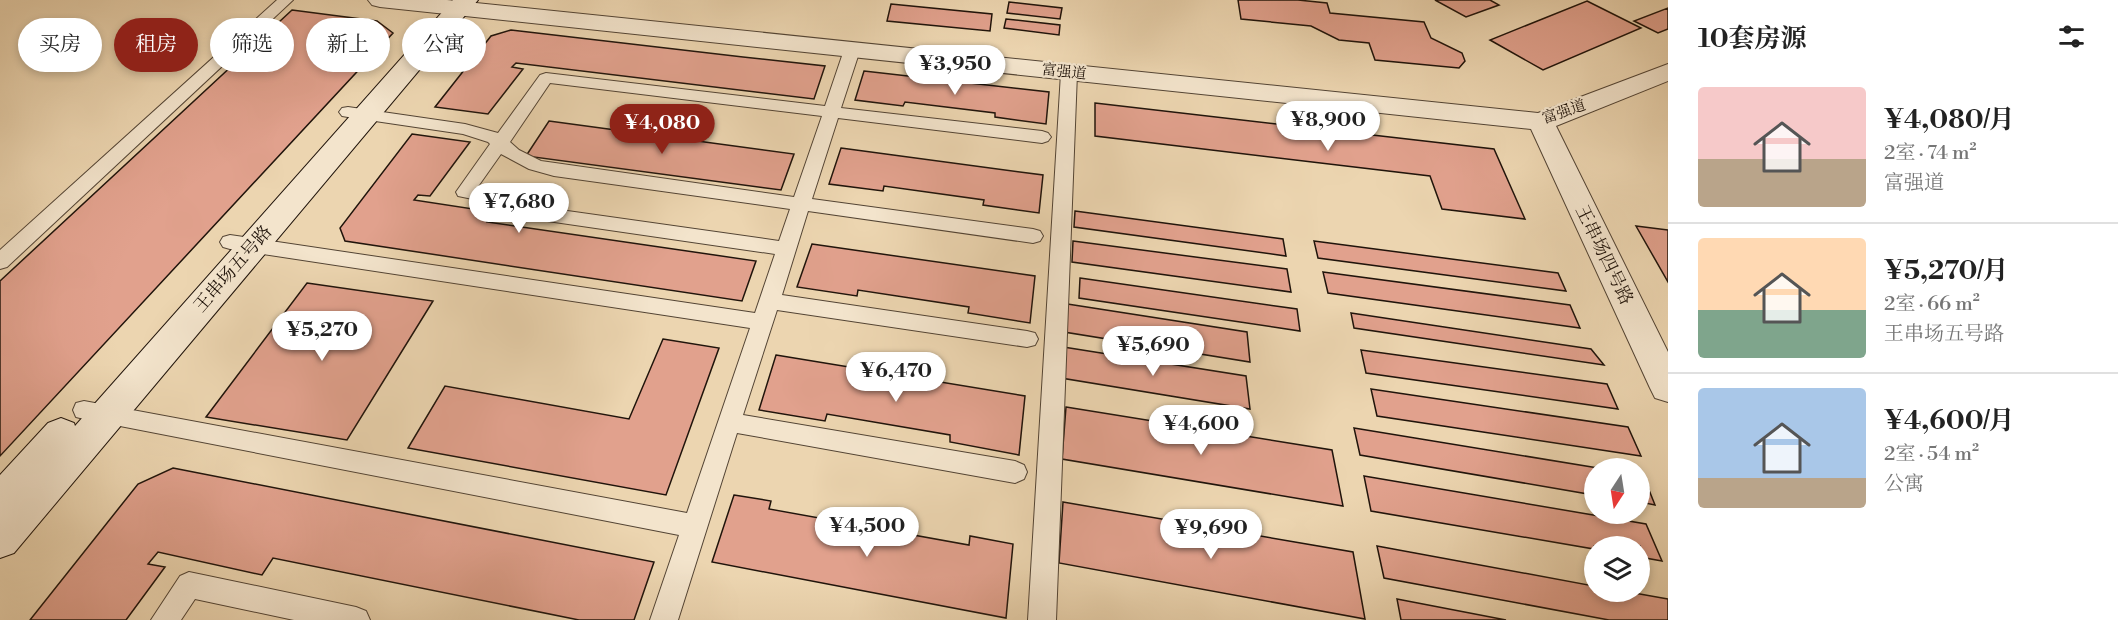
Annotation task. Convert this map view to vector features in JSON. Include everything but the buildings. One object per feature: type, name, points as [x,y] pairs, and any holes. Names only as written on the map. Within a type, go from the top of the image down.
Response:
[{"type":"street","name":"富强道","points":[[380,0],[453,4],[852,50],[1541,122],[1668,72]]},
{"type":"street","name":"王串场五号路","points":[[0,540],[96,412],[453,4]]},
{"type":"street","name":"王串场四号路","points":[[1541,122],[1668,388]]},
{"type":"street","name":"王串场五号路","points":[[0,502],[96,412]]},
{"type":"lane","points":[[0,262],[286,0]]},
{"type":"lane","points":[[664,620],[852,50]]},
{"type":"lane","points":[[1042,620],[1069,73]]},
{"type":"lane","points":[[786,249],[520,211],[502,199],[465,192],[546,78],[1042,137]]},
{"type":"lane","points":[[358,113],[465,129],[494,138],[513,154],[554,170],[1032,236]]},
{"type":"lane","points":[[241,244],[762,322]]},
{"type":"lane","points":[[769,301],[1027,339]]},
{"type":"lane","points":[[96,412],[695,526]]},
{"type":"lane","points":[[729,422],[1015,472]]},
{"type":"lane","points":[[165,620],[189,585],[356,620]]}]
